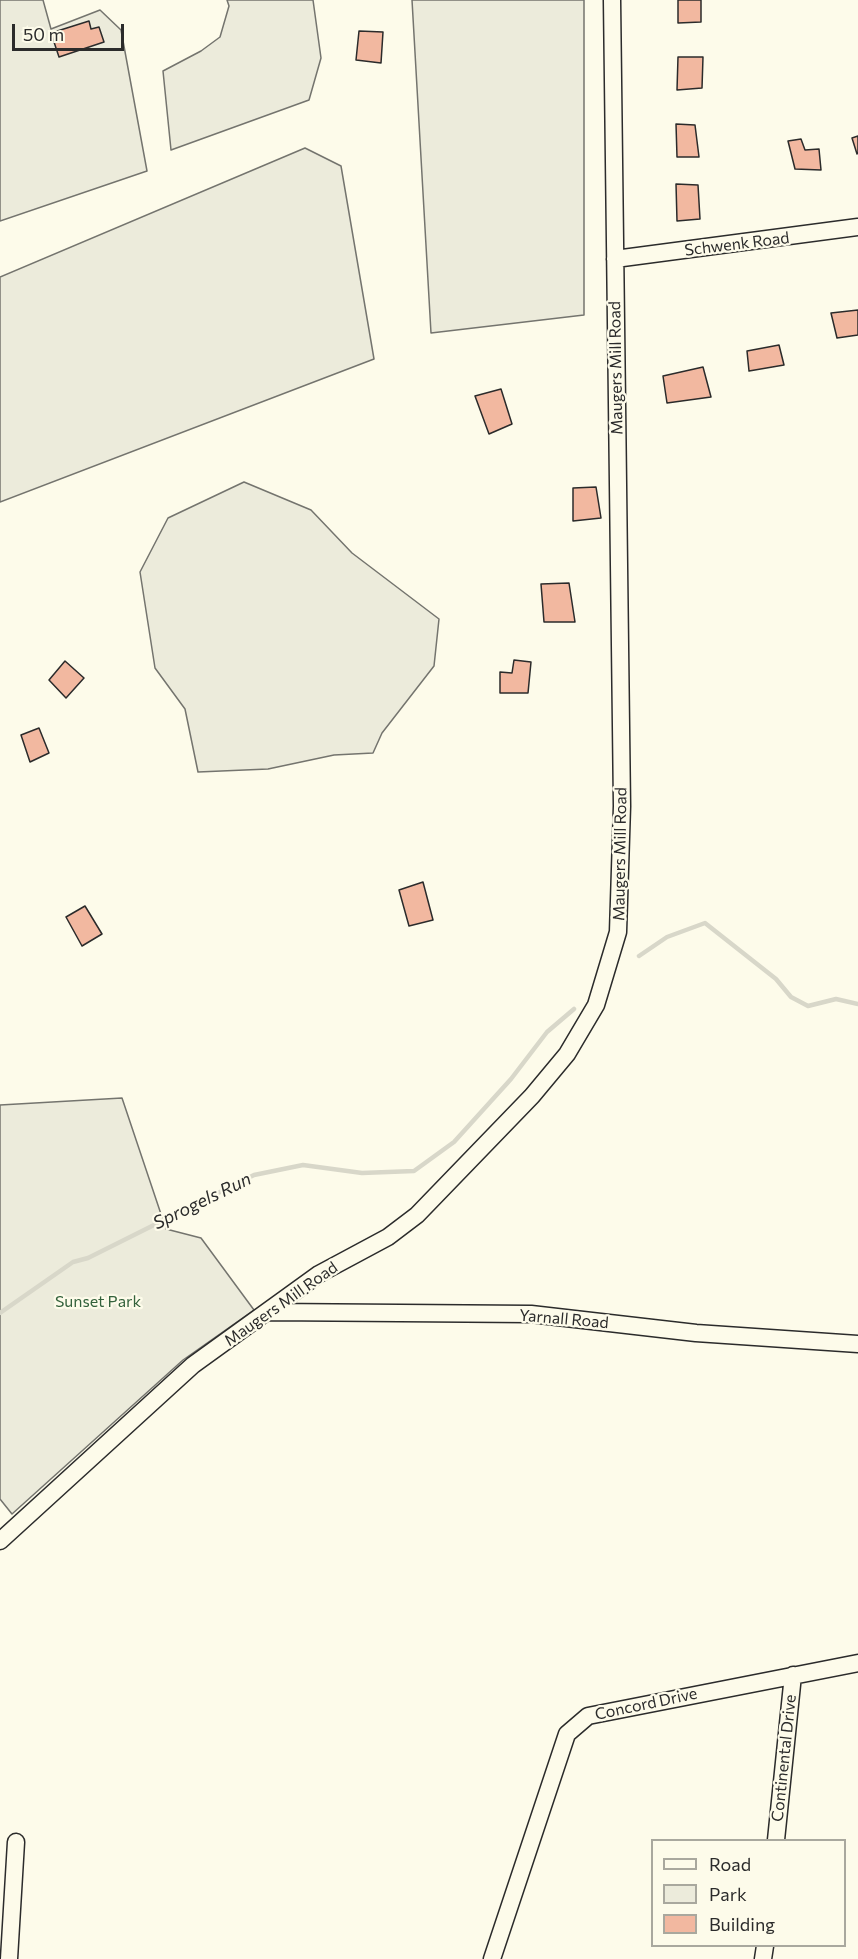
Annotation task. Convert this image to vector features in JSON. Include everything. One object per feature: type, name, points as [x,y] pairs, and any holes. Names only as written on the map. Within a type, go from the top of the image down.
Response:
[{"type":"street","name":"Maugers Mill Road","points":[[0,1541],[193,1365],[320,1274],[388,1237],[417,1215],[539,1088],[567,1054],[596,1005],[618,932],[622,806],[612,0]]},
{"type":"street","name":"Schwenk Road","points":[[615,259],[858,227]]},
{"type":"street","name":"Yarnall Road","points":[[269,1312],[531,1314],[696,1333],[858,1344]]},
{"type":"street","name":"Concord Drive","points":[[492,1959],[567,1734],[588,1716],[858,1663]]},
{"type":"street","name":"Continental Drive","points":[[776,1839],[793,1675]]},
{"type":"street","points":[[9,1959],[16,1842]]},
{"type":"green space","points":[[0,0],[43,0],[51,29],[100,10],[121,30],[147,171],[0,221]]},
{"type":"green space","points":[[227,0],[313,0],[321,58],[309,100],[171,150],[163,71],[201,51],[220,37],[229,6]]},
{"type":"green space","points":[[412,0],[584,0],[584,315],[431,333]]},
{"type":"green space","points":[[305,148],[341,166],[374,359],[0,502],[0,277]]},
{"type":"green space","points":[[244,482],[311,510],[352,553],[439,619],[434,666],[382,733],[373,753],[334,755],[268,769],[198,772],[185,709],[155,668],[140,572],[168,518]]},
{"type":"green space","name":"Sunset Park","points":[[122,1098],[166,1229],[201,1238],[254,1310],[183,1360],[12,1514],[0,1499],[0,1105]]},
{"type":"building","points":[[678,0],[701,0],[701,22],[678,23]]},
{"type":"building","points":[[89,21],[91,29],[99,27],[104,42],[59,57],[51,33]]},
{"type":"building","points":[[359,31],[383,32],[381,63],[356,60]]},
{"type":"building","points":[[678,57],[703,57],[702,88],[677,90]]},
{"type":"building","points":[[676,124],[695,125],[699,157],[677,157]]},
{"type":"building","points":[[858,136],[858,153],[857,154],[852,138]]},
{"type":"building","points":[[801,139],[805,150],[819,149],[821,170],[795,169],[788,141]]},
{"type":"building","points":[[676,184],[698,185],[700,219],[677,221]]},
{"type":"building","points":[[858,310],[858,335],[837,338],[831,313]]},
{"type":"building","points":[[779,345],[784,365],[749,371],[747,351]]},
{"type":"building","points":[[703,367],[711,397],[667,403],[663,376]]},
{"type":"building","points":[[501,389],[512,424],[489,434],[475,396]]},
{"type":"building","points":[[596,487],[601,518],[573,521],[573,488]]},
{"type":"building","points":[[569,583],[575,622],[544,622],[541,584]]},
{"type":"building","points":[[514,660],[531,662],[528,693],[500,693],[500,672],[512,673]]},
{"type":"building","points":[[65,661],[84,678],[66,698],[49,680]]},
{"type":"building","points":[[39,728],[49,753],[30,762],[21,735]]},
{"type":"building","points":[[423,882],[433,920],[409,926],[399,890]]},
{"type":"building","points":[[85,906],[102,934],[82,946],[66,917]]},
{"type":"waterway","name":"Sprogels Run","points":[[639,956],[667,937],[705,923],[776,979],[791,997],[808,1006],[836,999],[858,1004]]},
{"type":"waterway","name":"Sprogels Run","points":[[0,1313],[73,1262],[88,1258],[254,1175],[303,1165],[362,1173],[414,1171],[454,1142],[511,1079],[547,1032],[574,1009]]}]
